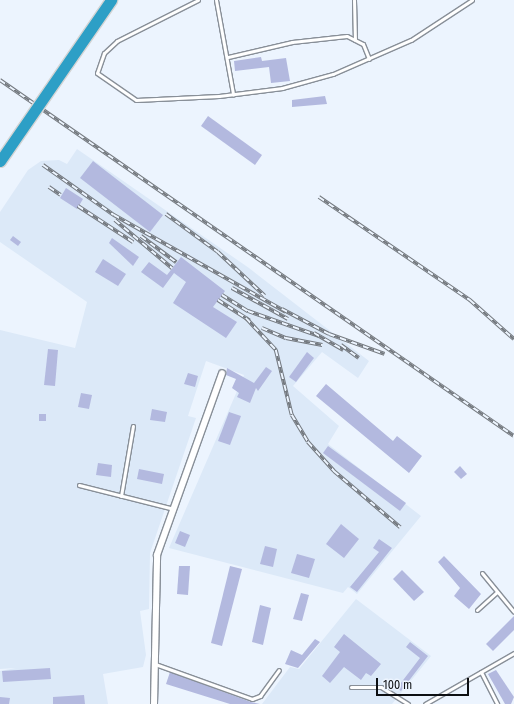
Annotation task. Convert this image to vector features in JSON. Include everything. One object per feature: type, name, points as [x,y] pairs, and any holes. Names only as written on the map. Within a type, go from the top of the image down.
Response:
[{"type":"highway","points":[[0,150],[105,0]]},
{"type":"highway","points":[[0,161],[111,0]]},
{"type":"street","points":[[154,704],[157,555],[222,373]]},
{"type":"lane","points":[[198,0],[117,41],[104,53],[97,73],[136,100],[233,94],[282,88],[333,74],[411,40],[472,0]]},
{"type":"lane","points":[[216,0],[228,57],[233,94]]},
{"type":"lane","points":[[354,0],[355,40]]},
{"type":"lane","points":[[228,57],[292,42],[347,36],[363,44],[369,59]]},
{"type":"lane","points":[[121,496],[133,426]]},
{"type":"lane","points":[[79,485],[174,509]]},
{"type":"lane","points":[[482,573],[514,612]]},
{"type":"lane","points":[[477,610],[497,592]]},
{"type":"lane","points":[[426,703],[514,653]]},
{"type":"lane","points":[[155,664],[252,699],[260,696],[279,670]]},
{"type":"lane","points":[[480,672],[497,704]]},
{"type":"lane","points":[[352,687],[380,687],[408,704]]},
{"type":"shaded area","points":[[77,149],[249,268],[369,361],[358,378],[322,352],[293,386],[339,426],[328,444],[421,516],[357,594],[348,587],[343,593],[169,548],[244,375],[206,361],[188,416],[196,418],[150,553],[149,609],[140,611],[146,655],[143,667],[103,674],[108,704],[0,704],[0,671],[16,668],[0,669],[0,330],[75,348],[87,302],[0,242],[0,212],[28,170],[41,161],[59,160],[67,164]]},
{"type":"shaded area","points":[[356,599],[431,656],[392,704],[262,704],[290,667],[299,669]]},
{"type":"building","points":[[261,57],[262,61],[286,58],[290,81],[271,83],[269,67],[235,71],[234,61]]},
{"type":"building","points":[[325,96],[327,104],[292,107],[292,100]]},
{"type":"building","points":[[208,116],[262,155],[255,165],[201,126]]},
{"type":"building","points":[[93,161],[163,215],[150,232],[80,178]]},
{"type":"building","points":[[66,188],[83,199],[77,209],[60,198]]},
{"type":"building","points":[[13,236],[21,242],[18,246],[10,240]]},
{"type":"building","points":[[112,238],[139,257],[133,266],[109,243]]},
{"type":"building","points":[[181,257],[225,291],[213,307],[237,322],[226,338],[173,303],[186,282],[174,273],[163,288],[141,272],[149,262],[167,275]]},
{"type":"building","points":[[103,259],[126,274],[118,286],[95,272]]},
{"type":"building","points":[[48,349],[58,350],[55,386],[44,385]]},
{"type":"building","points":[[307,352],[314,358],[296,382],[289,377]]},
{"type":"building","points":[[266,367],[272,371],[258,391],[256,388],[250,403],[237,397],[239,393],[232,388],[236,379],[226,375],[227,368],[254,383]]},
{"type":"building","points":[[188,373],[198,376],[195,387],[184,384]]},
{"type":"building","points":[[326,384],[393,441],[397,436],[422,456],[409,473],[316,396]]},
{"type":"building","points":[[81,393],[92,395],[89,409],[78,407]]},
{"type":"building","points":[[152,409],[167,412],[165,422],[150,420]]},
{"type":"building","points":[[229,412],[241,416],[230,445],[218,441]]},
{"type":"building","points":[[39,414],[46,414],[46,421],[39,421]]},
{"type":"building","points":[[328,446],[406,503],[400,511],[323,453]]},
{"type":"building","points":[[98,463],[112,465],[111,477],[96,475]]},
{"type":"building","points":[[460,466],[467,474],[461,479],[454,472]]},
{"type":"building","points":[[139,469],[164,474],[162,484],[137,479]]},
{"type":"building","points":[[341,524],[359,539],[344,558],[326,544]]},
{"type":"building","points":[[180,531],[190,535],[185,547],[175,543]]},
{"type":"building","points":[[379,539],[392,548],[357,592],[350,587],[379,552],[373,548]]},
{"type":"building","points":[[265,546],[277,549],[273,567],[260,564]]},
{"type":"building","points":[[297,554],[315,559],[309,578],[291,573]]},
{"type":"building","points":[[444,556],[481,594],[469,609],[454,596],[460,588],[438,562]]},
{"type":"building","points":[[179,566],[190,566],[188,595],[177,594]]},
{"type":"building","points":[[230,566],[242,569],[222,646],[211,643]]},
{"type":"building","points":[[402,570],[424,592],[414,601],[393,579]]},
{"type":"building","points":[[301,593],[309,595],[302,621],[293,619]]},
{"type":"building","points":[[260,605],[271,608],[263,645],[252,642]]},
{"type":"building","points":[[514,616],[514,630],[493,651],[486,644]]},
{"type":"building","points":[[344,634],[381,664],[371,676],[366,673],[361,680],[344,667],[330,683],[322,676],[340,652],[334,647]]},
{"type":"building","points":[[315,639],[320,642],[298,668],[285,664],[291,650],[302,655]]},
{"type":"building","points":[[410,642],[428,656],[401,691],[397,688],[420,658],[406,647]]},
{"type":"building","points":[[50,668],[51,679],[3,682],[2,671]]},
{"type":"building","points":[[496,670],[514,697],[511,704],[505,704],[488,674]]},
{"type":"building","points":[[170,672],[260,704],[230,704],[166,684]]},
{"type":"building","points":[[84,695],[85,704],[53,704],[53,697]]},
{"type":"building","points":[[0,697],[10,698],[9,704],[0,704]]},
{"type":"railway","points":[[0,80],[514,436]]},
{"type":"railway","points":[[43,165],[114,215],[286,312]]},
{"type":"railway","points":[[49,187],[61,195]]},
{"type":"railway","points":[[319,197],[470,300],[514,339]]},
{"type":"railway","points":[[78,206],[133,242]]},
{"type":"railway","points":[[166,214],[218,252],[265,296]]},
{"type":"railway","points":[[115,220],[172,268]]},
{"type":"railway","points":[[141,236],[176,262]]},
{"type":"railway","points":[[232,288],[288,319]]},
{"type":"railway","points":[[222,295],[248,311],[319,336]]},
{"type":"railway","points":[[218,300],[250,321]]},
{"type":"railway","points":[[282,309],[329,334],[385,354]]},
{"type":"railway","points":[[246,318],[276,350],[292,415],[308,442],[334,471],[400,527]]},
{"type":"railway","points":[[262,328],[286,338],[322,345]]},
{"type":"railway","points":[[314,333],[343,350]]},
{"type":"railway","points":[[341,345],[359,358]]}]
